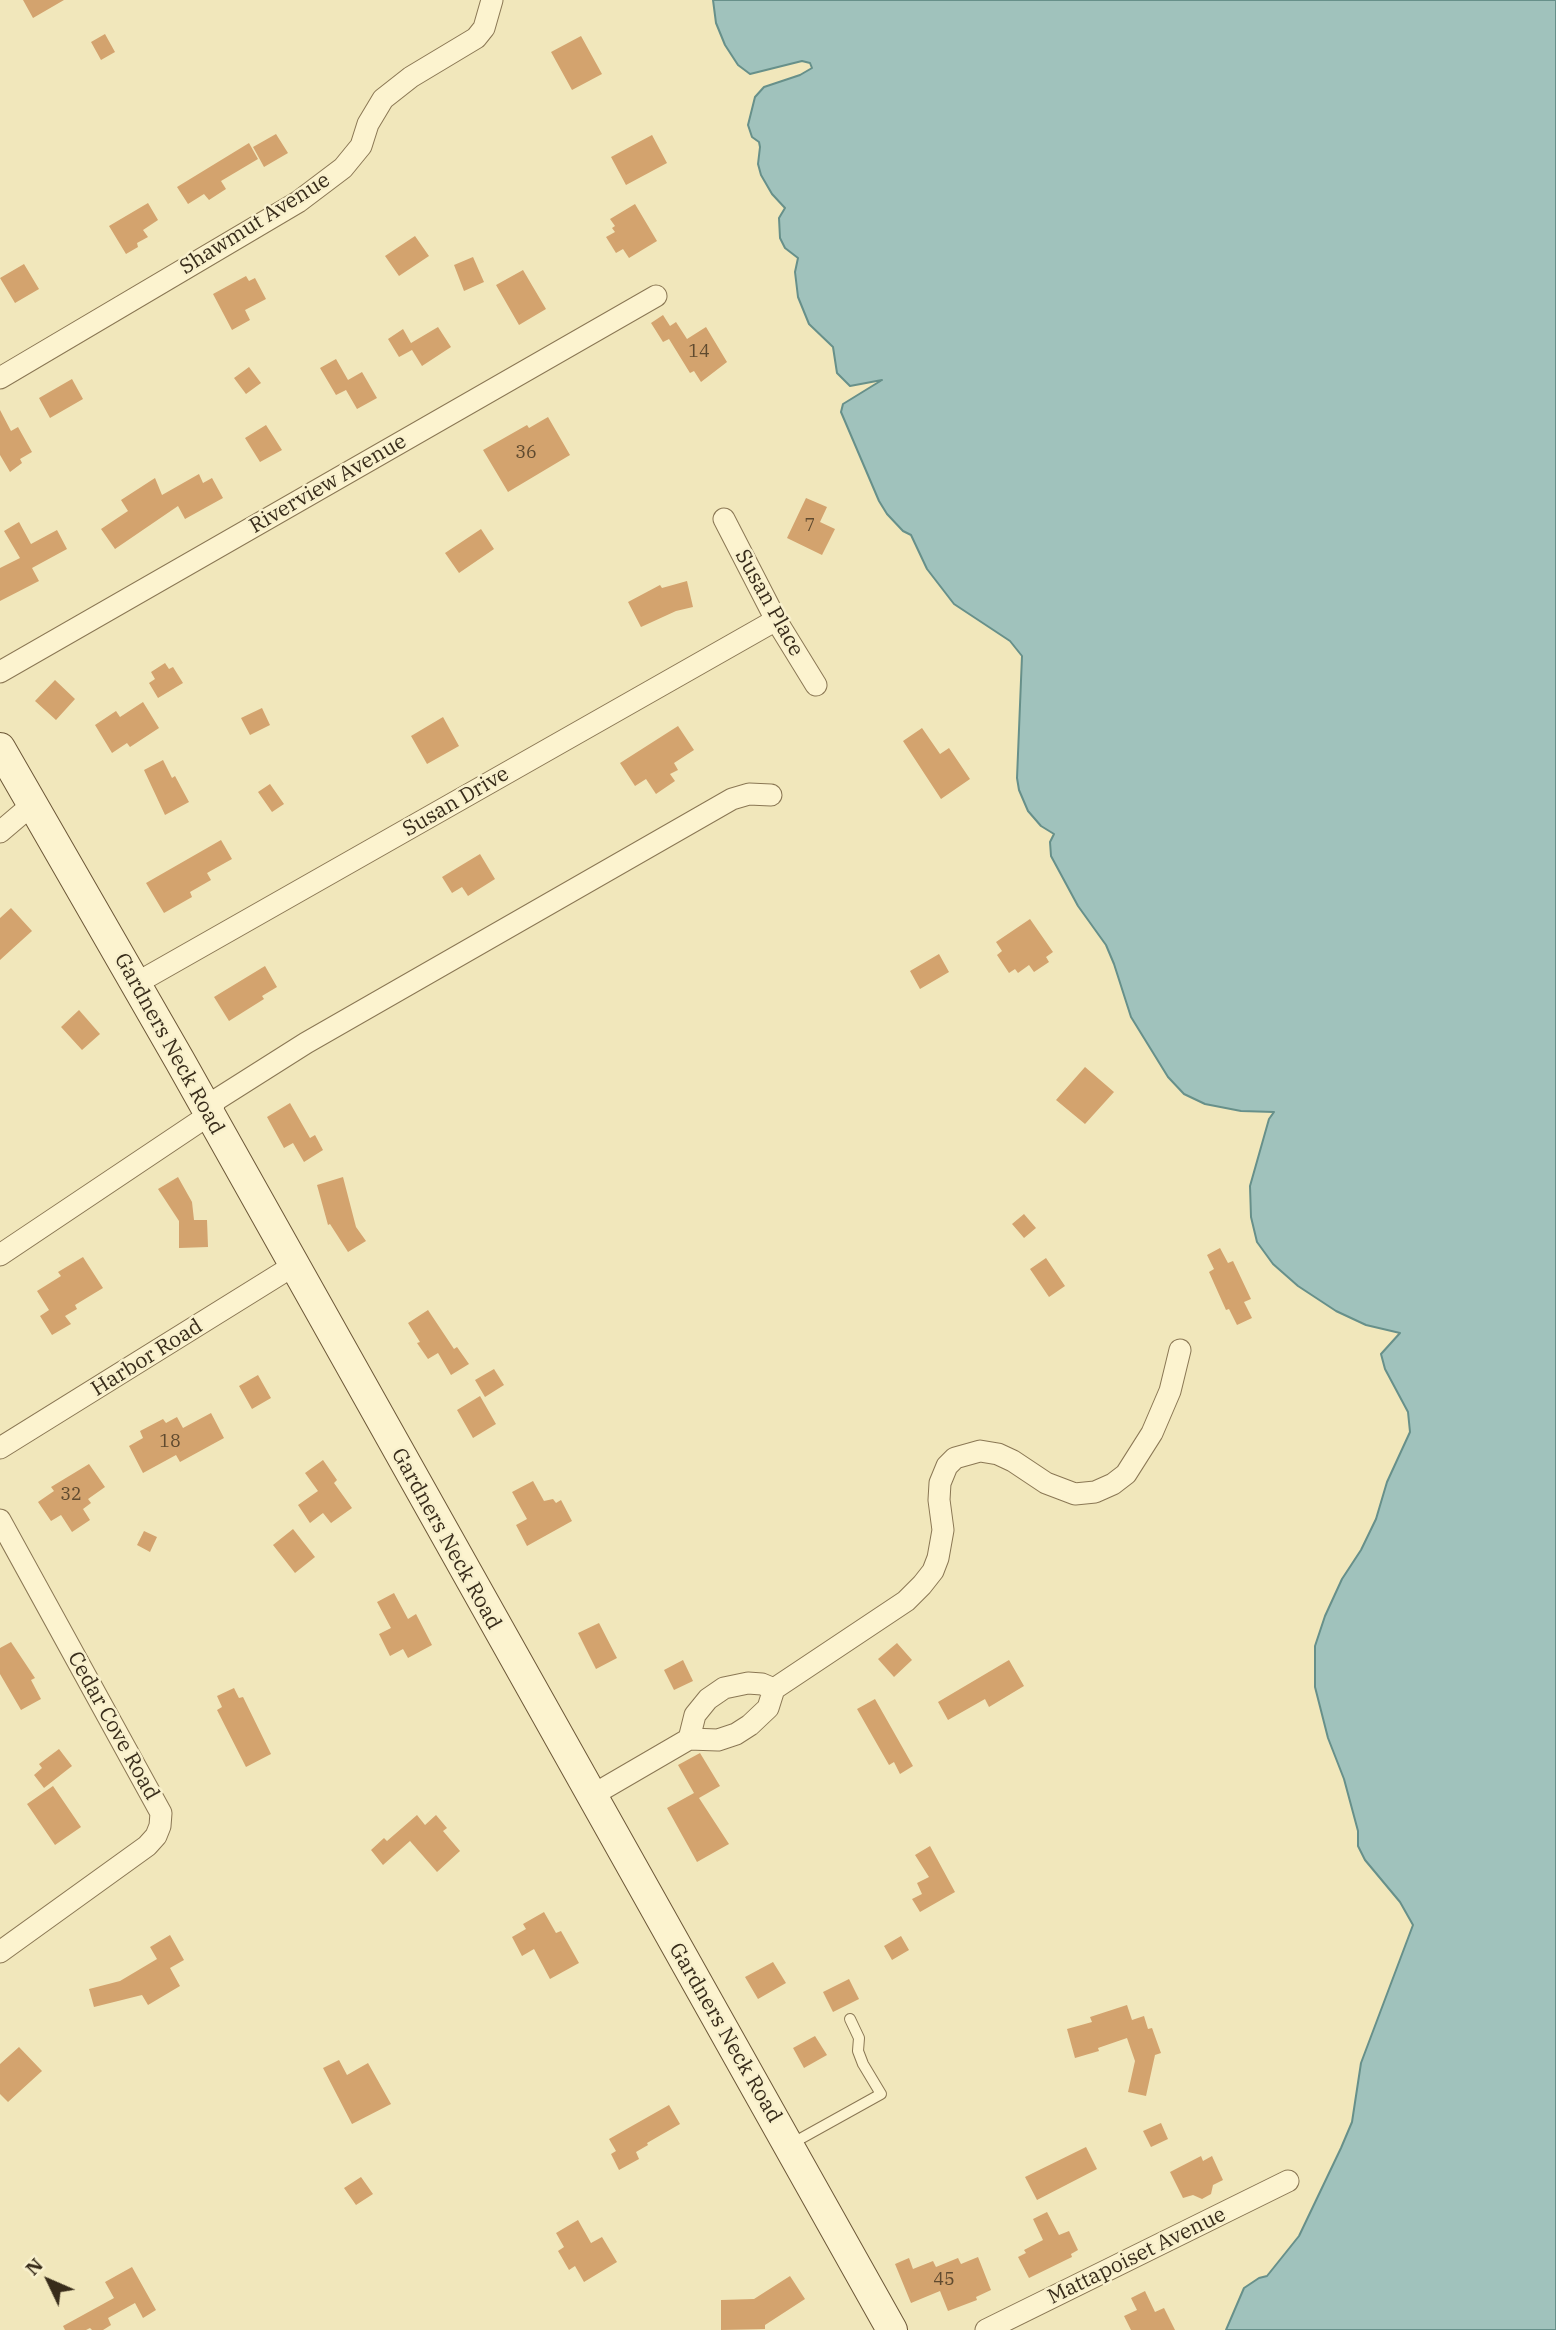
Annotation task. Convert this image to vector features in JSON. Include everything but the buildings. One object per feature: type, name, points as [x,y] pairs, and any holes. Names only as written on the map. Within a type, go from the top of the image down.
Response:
[{"type":"street","name":"Shawmut Avenue","points":[[0,378],[298,202],[352,159],[361,146],[374,110],[390,92],[476,38],[484,28],[492,0]]},
{"type":"street","name":"Riverview Avenue","points":[[0,672],[656,296]]},
{"type":"street","name":"Susan Place","points":[[724,519],[776,620],[816,685]]},
{"type":"street","name":"Susan Drive","points":[[135,984],[776,620]]},
{"type":"street","name":"Gardners Neck Road","points":[[0,748],[892,2330]]},
{"type":"street","points":[[0,1255],[209,1115],[216,1100],[306,1044],[732,799],[749,793],[771,795]]},
{"type":"street","points":[[0,832],[33,804]]},
{"type":"street","name":"Harbor Road","points":[[0,1448],[293,1266]]},
{"type":"street","points":[[591,1796],[689,1739],[718,1740],[736,1734],[768,1708],[774,1689],[906,1601],[933,1571],[938,1558],[943,1530],[940,1483],[947,1466],[955,1458],[980,1451],[998,1454],[1046,1483],[1075,1493],[1095,1492],[1113,1484],[1126,1474],[1152,1433],[1170,1391],[1180,1350]]},
{"type":"street","name":"Cedar Cove Road","points":[[0,1520],[161,1813],[156,1836],[146,1846],[0,1952]]},
{"type":"street","points":[[689,1739],[695,1715],[708,1699],[723,1688],[748,1683],[762,1684],[774,1689]]},
{"type":"street","name":"Mattapoiset Avenue","points":[[986,2330],[1288,2181]]},
{"type":"lane","points":[[789,2145],[881,2094],[863,2064],[858,2051],[859,2038],[850,2019]]},
{"type":"water","points":[[713,0],[1556,0],[1556,2330],[1226,2330],[1244,2288],[1267,2276],[1299,2236],[1341,2148],[1352,2122],[1361,2063],[1413,1925],[1400,1902],[1365,1860],[1358,1846],[1358,1831],[1344,1779],[1328,1738],[1315,1687],[1315,1646],[1325,1616],[1342,1579],[1361,1550],[1376,1519],[1387,1482],[1410,1432],[1408,1412],[1385,1369],[1381,1354],[1400,1333],[1366,1325],[1336,1311],[1298,1286],[1273,1264],[1257,1242],[1251,1217],[1250,1186],[1269,1119],[1274,1112],[1241,1111],[1205,1104],[1184,1094],[1168,1077],[1131,1017],[1106,945],[1078,906],[1051,856],[1050,842],[1054,834],[1041,826],[1028,811],[1019,790],[1017,778],[1022,656],[1010,641],[954,604],[927,569],[911,535],[903,531],[887,514],[841,412],[843,404],[882,380],[850,386],[837,373],[833,347],[809,324],[798,297],[795,272],[798,258],[785,248],[780,238],[779,218],[785,208],[772,194],[761,175],[758,164],[759,142],[752,137],[748,125],[755,97],[764,87],[800,75],[812,68],[810,63],[802,61],[750,74],[738,65],[725,45],[716,23]]}]
